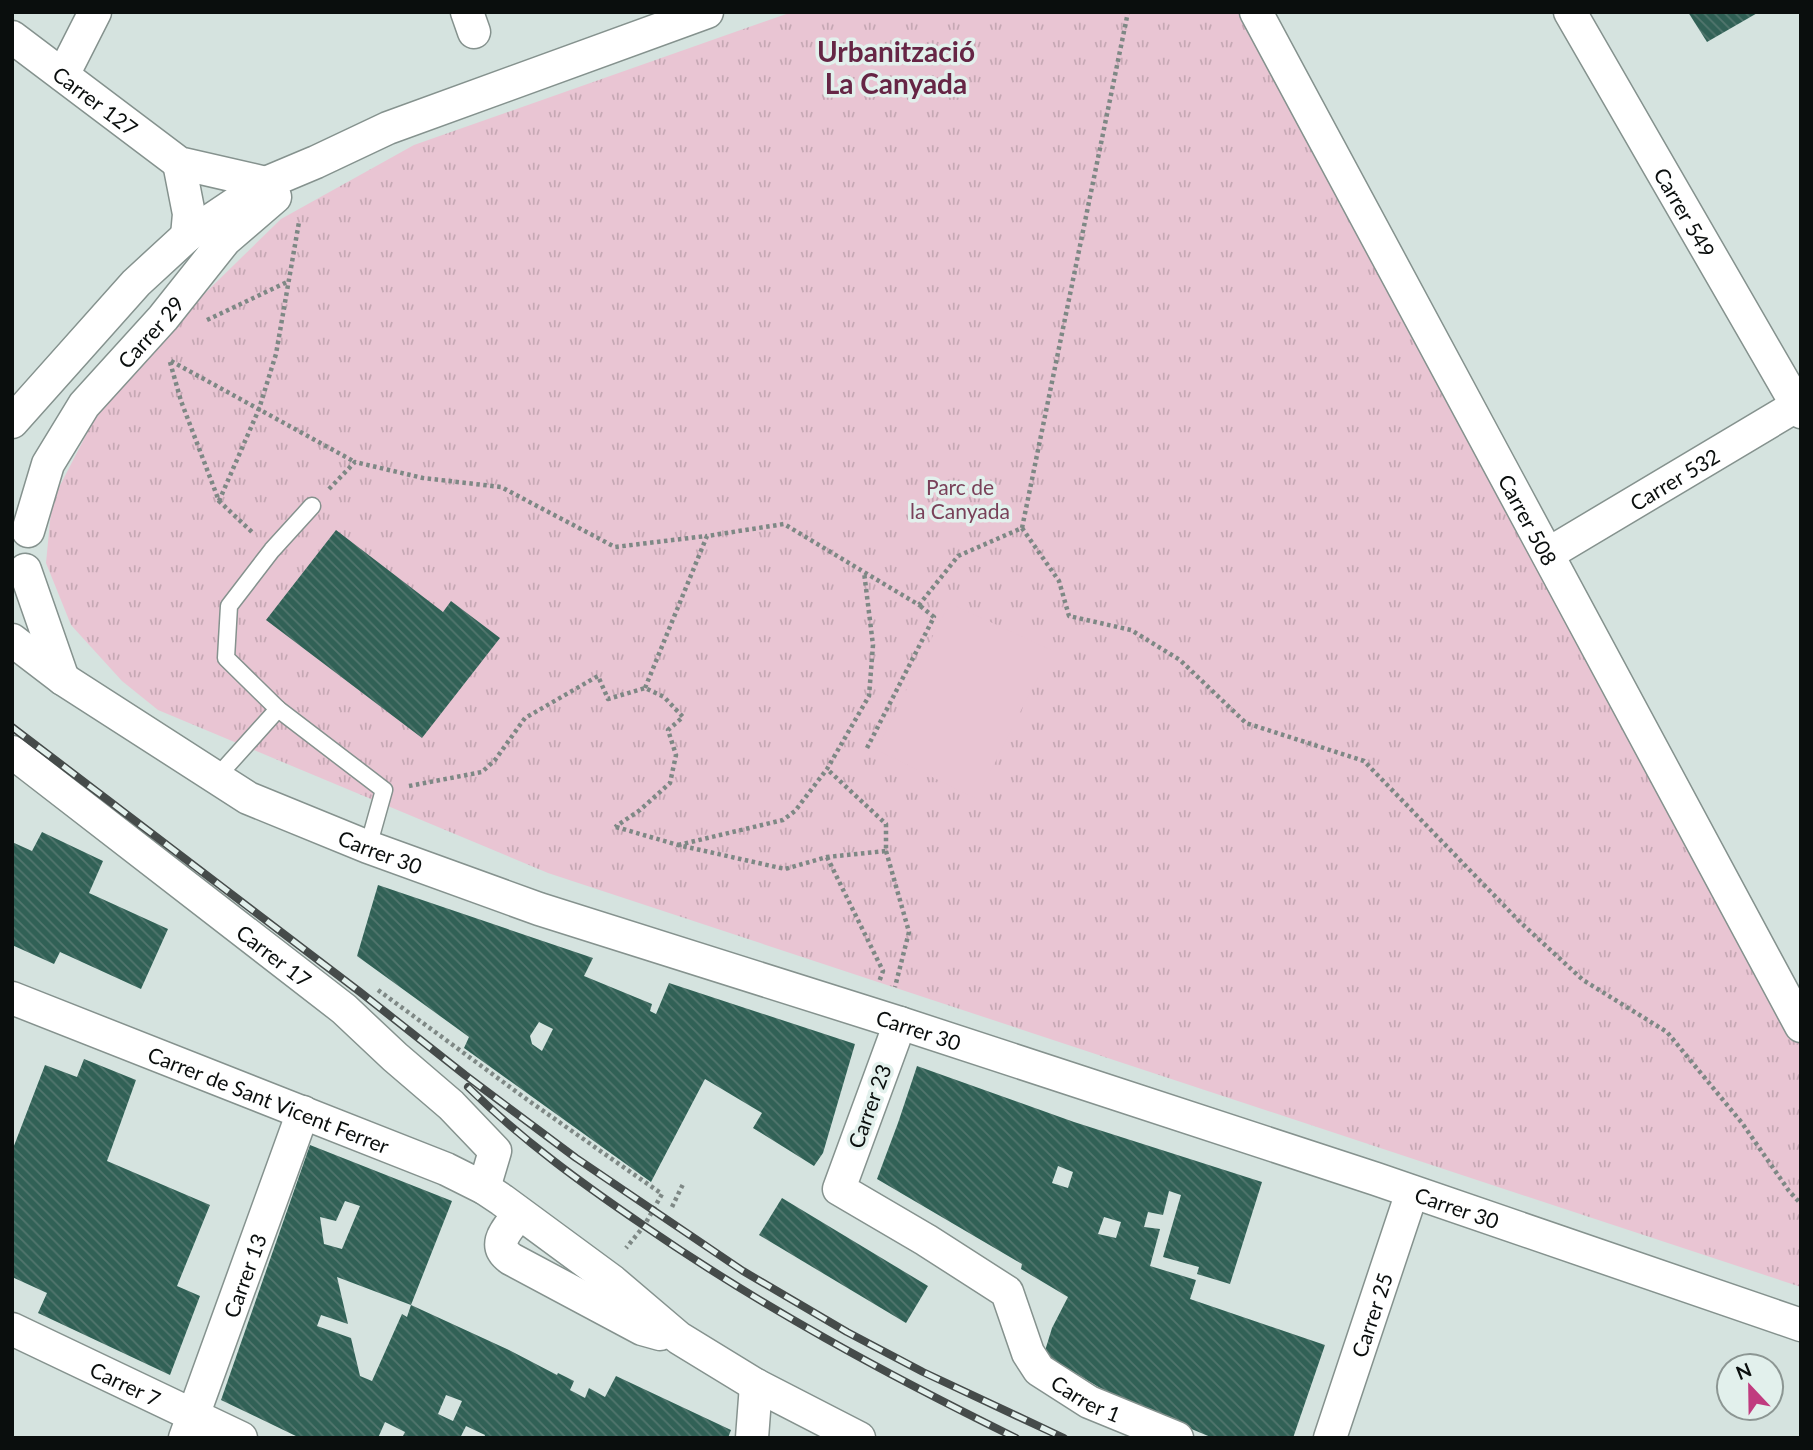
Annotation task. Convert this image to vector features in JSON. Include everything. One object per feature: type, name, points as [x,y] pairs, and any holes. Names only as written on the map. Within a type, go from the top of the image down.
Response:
[{"type":"street","points":[[63,75],[95,12]]},
{"type":"street","name":"Carrer 29","points":[[12,422],[136,283],[187,236],[266,183],[388,128],[707,12]]},
{"type":"street","name":"Carrer 508","points":[[1256,12],[1801,1026]]},
{"type":"street","name":"Carrer 549","points":[[1570,12],[1800,407]]},
{"type":"street","name":"Carrer 127","points":[[12,37],[179,163],[266,183]]},
{"type":"street","name":"Carrer 29","points":[[18,578],[30,551],[20,519],[48,464],[84,405],[162,337],[225,240],[316,162]]},
{"type":"street","points":[[179,163],[189,214],[187,236]]},
{"type":"street","name":"Carrer 532","points":[[1548,554],[1800,407]]},
{"type":"street","points":[[18,578],[63,679]]},
{"type":"street","name":"Carrer 30","points":[[12,640],[63,679],[248,798],[368,847],[539,909],[897,1009],[1412,1192],[1801,1325]]},
{"type":"street","name":"Carrer 17","points":[[12,752],[344,1009],[451,1105],[495,1152],[484,1188]]},
{"type":"street","name":"Carrer de Sant Vicent Ferrer","points":[[12,998],[446,1169],[484,1188],[612,1281],[679,1338]]},
{"type":"street","name":"Carrer 23","points":[[897,1009],[839,1189],[1007,1292],[1028,1353],[1039,1370]]},
{"type":"street","name":"Carrer 13","points":[[189,1426],[303,1112]]},
{"type":"street","name":"Carrer 25","points":[[1330,1438],[1412,1192]]},
{"type":"street","points":[[519,1214],[503,1236],[500,1245],[503,1253],[511,1259],[642,1329],[679,1338],[756,1385],[859,1438]]},
{"type":"street","name":"Carrer 7","points":[[12,1329],[189,1426],[241,1438]]},
{"type":"street","name":"Carrer 1","points":[[1039,1370],[1089,1402],[1177,1438]]},
{"type":"street","points":[[752,1438],[756,1385]]},
{"type":"lane","points":[[312,506],[272,550],[229,606],[226,658],[278,709],[384,790],[368,847]]},
{"type":"lane","points":[[216,778],[278,709]]},
{"type":"path","points":[[1128,12],[1023,528],[1059,581],[1069,615],[1131,630],[1151,642],[1180,660],[1246,723],[1364,761],[1520,922],[1583,980],[1667,1032],[1742,1124],[1801,1204]]},
{"type":"path","points":[[219,501],[260,409],[276,354],[299,220]]},
{"type":"path","points":[[272,550],[219,501],[181,401],[162,337],[176,334],[288,281]]},
{"type":"path","points":[[170,361],[355,461],[423,478],[501,487],[615,547],[784,524],[919,605],[934,617],[867,748]]},
{"type":"path","points":[[312,506],[355,461]]},
{"type":"path","points":[[919,605],[958,556],[1023,528]]},
{"type":"path","points":[[645,688],[707,536]]},
{"type":"path","points":[[678,845],[783,820],[795,811],[827,769],[869,695],[873,645],[864,572]]},
{"type":"path","points":[[402,787],[482,772],[495,760],[524,718],[598,676],[608,699],[645,688],[664,697],[684,717],[668,730],[676,755],[670,782],[640,810],[615,827],[678,845],[785,869],[827,857],[886,851]]},
{"type":"path","points":[[827,769],[886,824],[886,851],[909,932],[897,1009]]},
{"type":"path","points":[[827,857],[883,971],[877,989]]},
{"type":"path","points":[[378,990],[662,1194],[644,1226],[624,1251],[612,1281]]},
{"type":"path","points":[[671,1207],[684,1182]]},
{"type":"green space","name":"Parc de la Canyada","points":[[792,12],[1245,12],[1319,139],[1801,1042],[1801,1287],[548,873],[158,710],[122,681],[71,625],[46,563],[52,501],[103,402],[195,303],[281,219],[414,145]]},
{"type":"green space","points":[[949,603],[1051,650],[977,799],[877,750]]},
{"type":"building","points":[[1688,12],[1759,12],[1707,42]]},
{"type":"building","points":[[336,530],[443,612],[451,601],[500,638],[422,738],[266,620]]},
{"type":"building","points":[[42,832],[103,861],[89,893],[168,929],[141,989],[60,952],[54,964],[12,945],[12,842],[32,851]]},
{"type":"building","points":[[378,885],[593,958],[584,976],[652,1004],[650,1011],[656,1014],[669,983],[855,1044],[823,1153],[814,1166],[753,1128],[762,1113],[705,1079],[651,1182],[464,1048],[469,1037],[357,956]],"holes":[[[539,1022],[553,1029],[542,1051],[532,1044],[530,1036]]]},
{"type":"building","points":[[84,1059],[136,1080],[107,1161],[210,1205],[177,1286],[200,1296],[170,1375],[38,1313],[47,1293],[12,1277],[12,1151],[45,1065],[77,1077]]},
{"type":"building","points":[[917,1066],[1074,1122],[1262,1182],[1230,1284],[1197,1274],[1199,1267],[1163,1257],[1181,1195],[1169,1191],[1163,1215],[1148,1212],[1144,1227],[1160,1229],[1150,1266],[1196,1280],[1190,1299],[1325,1345],[1293,1438],[1213,1438],[1115,1397],[1044,1354],[1052,1328],[1068,1297],[1021,1269],[1022,1264],[877,1179]],"holes":[[[1058,1166],[1073,1172],[1068,1188],[1052,1183]],[[1104,1217],[1121,1222],[1116,1238],[1098,1234]]]},
{"type":"building","points":[[310,1145],[452,1201],[411,1305],[574,1381],[570,1390],[585,1398],[589,1388],[605,1397],[616,1376],[731,1430],[728,1438],[484,1438],[485,1435],[466,1426],[460,1438],[402,1438],[405,1432],[385,1422],[378,1438],[300,1438],[221,1400]],"holes":[[[345,1201],[360,1206],[342,1249],[324,1244],[320,1217],[336,1221]],[[337,1277],[411,1305],[407,1317],[402,1314],[372,1381],[360,1376],[351,1338],[317,1326],[321,1315],[348,1324]],[[446,1395],[462,1401],[453,1421],[438,1414]]]},
{"type":"building","points":[[782,1198],[928,1286],[906,1323],[759,1235]]},
{"type":"railway","points":[[12,727],[576,1158],[743,1271],[847,1332],[923,1372],[1064,1438]]},
{"type":"railway","points":[[468,1087],[552,1160],[733,1284],[825,1338],[1016,1438]]},
{"type":"district","name":"Urbanització La Canyada","points":[[896,67]]}]
